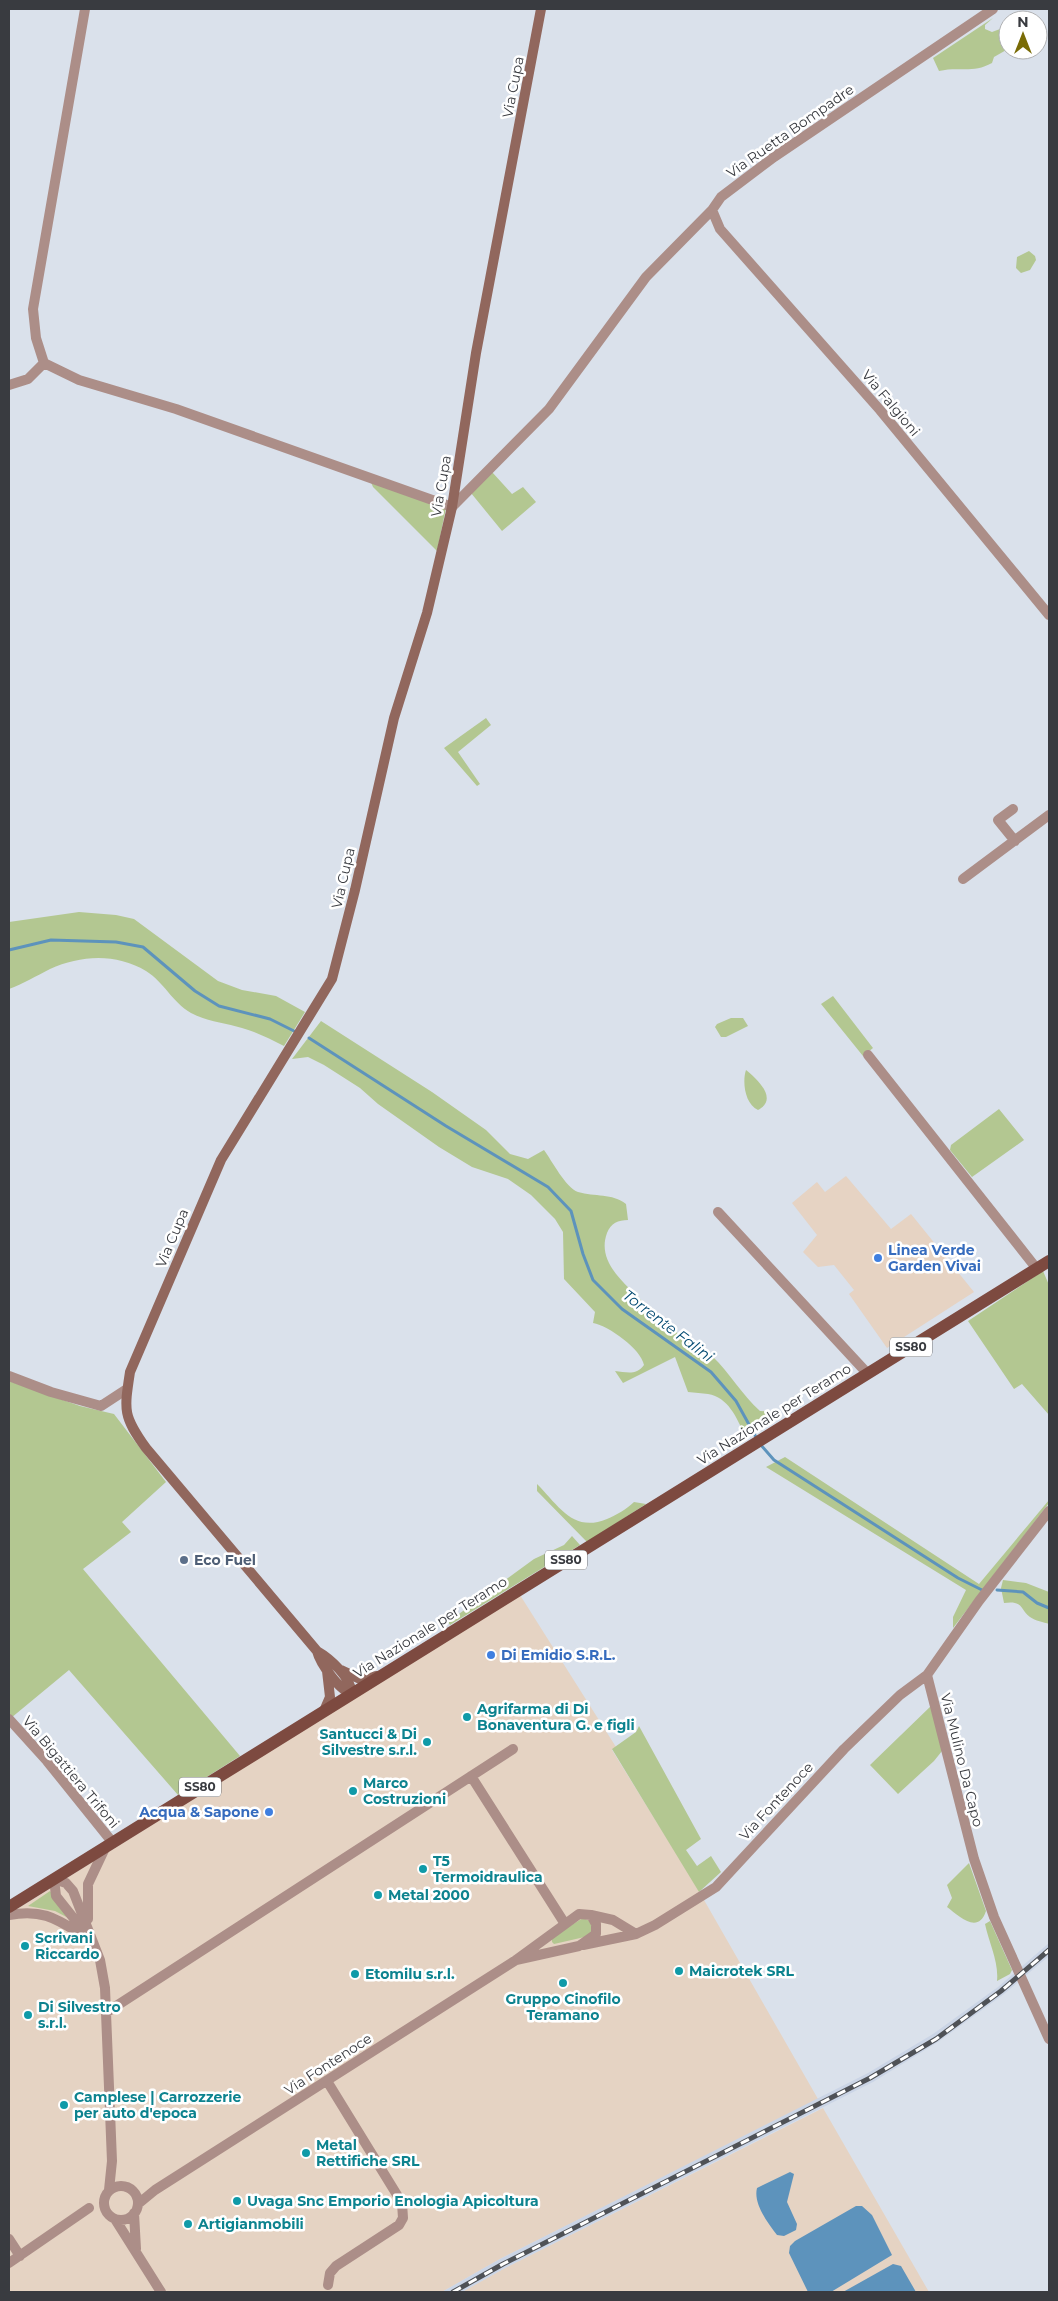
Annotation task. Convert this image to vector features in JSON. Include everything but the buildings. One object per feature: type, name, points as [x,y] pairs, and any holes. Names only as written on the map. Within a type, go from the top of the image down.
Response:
[{"type":"main road","name":"Via Nazionale per Teramo","points":[[9,1908],[1049,1261]]},
{"type":"street","points":[[85,9],[33,309],[36,338],[44,363],[79,380],[176,408],[452,507]]},
{"type":"street","name":"Via Cupa","points":[[352,1693],[344,1690],[331,1668],[146,1448],[129,1424],[126,1413],[127,1390],[130,1372],[221,1160],[332,979],[355,890],[394,718],[427,613],[452,507],[476,353],[542,9]]},
{"type":"street","name":"Via Ruetta Bompadre","points":[[452,507],[549,409],[646,277],[712,210],[721,197],[774,157],[993,9]]},
{"type":"street","name":"Via Falgioni","points":[[712,210],[720,229],[880,410],[1049,615]]},
{"type":"street","points":[[9,385],[28,379],[44,363]]},
{"type":"street","points":[[1014,809],[998,820],[1015,841]]},
{"type":"street","points":[[963,879],[1049,815]]},
{"type":"street","points":[[868,1055],[1037,1269]]},
{"type":"street","name":"Via Nazionale per Teramo","points":[[718,1212],[867,1373]]},
{"type":"street","points":[[9,1376],[51,1392],[101,1406],[127,1390]]},
{"type":"street","points":[[928,1675],[980,1601],[1049,1511]]},
{"type":"street","points":[[331,1668],[360,1679],[369,1679],[384,1674]]},
{"type":"street","name":"Via Cupa","points":[[324,1711],[330,1697],[331,1668]]},
{"type":"street","name":"Via Fontenoce","points":[[516,1960],[636,1934],[655,1925],[716,1887],[844,1749],[900,1696],[928,1675]]},
{"type":"street","name":"Via Mulino Da Capo","points":[[928,1675],[974,1859],[994,1917],[1048,2035]]},
{"type":"street","name":"Via Bigattiera Trifoni","points":[[9,1719],[47,1761],[109,1845]]},
{"type":"street","points":[[107,2012],[514,1749]]},
{"type":"street","points":[[471,1776],[565,1924]]},
{"type":"street","points":[[91,1940],[86,1907],[88,1884],[109,1845]]},
{"type":"street","points":[[91,1940],[56,1896],[54,1879],[66,1883],[73,1891],[100,1960],[107,2012],[112,2161],[106,2194],[110,2216],[137,2252],[161,2292]]},
{"type":"street","points":[[9,1915],[29,1912],[50,1916],[91,1940]]},
{"type":"street","name":"Via Fontenoce","points":[[136,2209],[155,2190],[516,1960],[579,1914],[591,1915]]},
{"type":"street","points":[[591,1915],[613,1920],[636,1934]]},
{"type":"street","points":[[579,1946],[596,1934],[596,1924],[591,1915]]},
{"type":"street","points":[[327,2081],[402,2204],[403,2218],[399,2225],[336,2266],[330,2272],[328,2284]]},
{"type":"street","points":[[112,2161],[116,2172],[128,2188],[136,2209],[137,2252]]},
{"type":"street","name":"Via Fontenoce","points":[[106,2194],[128,2188],[155,2190]]},
{"type":"street","points":[[9,2263],[89,2208],[106,2194]]},
{"type":"street","points":[[89,2208],[97,2208],[110,2216],[126,2220],[136,2209]]},
{"type":"street","points":[[9,2239],[20,2256]]},
{"type":"shaded area","name":"Linea Verde Garden Vivai","points":[[846,1176],[891,1229],[911,1214],[974,1292],[887,1348],[849,1294],[854,1290],[834,1265],[818,1267],[803,1252],[817,1235],[792,1203],[817,1182],[825,1192]]},
{"type":"shaded area","points":[[520,1595],[616,1747],[612,1750],[692,1879],[818,2099],[500,2259],[442,2292],[9,2292],[9,1914]]},
{"type":"shaded area","points":[[1049,1943],[1049,1956],[1004,1994],[938,2042],[873,2082],[505,2268],[462,2292],[442,2292],[500,2259],[868,2073],[933,2034],[998,1987]]},
{"type":"shaded area","points":[[823,2108],[929,2292],[462,2292],[505,2268]]},
{"type":"green space","points":[[993,18],[985,25],[985,29],[992,32],[998,30],[998,55],[994,57],[992,63],[972,69],[939,71],[933,58]]},
{"type":"green space","points":[[1029,251],[1035,256],[1036,260],[1030,270],[1021,273],[1016,268],[1017,257]]},
{"type":"green space","points":[[492,472],[512,494],[523,487],[536,502],[502,531],[471,493]]},
{"type":"green space","points":[[370,480],[446,508],[437,551],[373,487]]},
{"type":"green space","points":[[486,718],[491,725],[458,752],[480,784],[477,786],[444,748]]},
{"type":"green space","points":[[79,912],[116,915],[134,919],[218,981],[242,990],[276,996],[305,1012],[284,1046],[253,1032],[191,1013],[178,1003],[146,971],[135,965],[111,959],[86,959],[62,964],[9,989],[9,922]]},
{"type":"green space","points":[[833,996],[873,1048],[863,1056],[821,1004]]},
{"type":"green space","points":[[731,1018],[743,1018],[748,1026],[726,1037],[721,1037],[715,1027],[717,1024]]},
{"type":"green space","points":[[321,1021],[432,1092],[486,1130],[510,1154],[528,1159],[544,1150],[564,1180],[573,1189],[584,1194],[615,1198],[626,1204],[628,1220],[618,1221],[613,1224],[607,1233],[605,1252],[612,1269],[658,1318],[671,1329],[712,1356],[760,1411],[777,1412],[744,1434],[731,1409],[721,1399],[708,1394],[688,1392],[675,1357],[623,1383],[615,1371],[638,1371],[644,1365],[642,1359],[631,1345],[615,1333],[593,1323],[595,1312],[564,1279],[563,1232],[555,1219],[531,1195],[508,1179],[472,1167],[439,1147],[378,1104],[360,1088],[324,1065],[308,1057],[292,1059]]},
{"type":"green space","points":[[746,1070],[764,1089],[766,1095],[767,1100],[758,1110],[747,1098],[744,1080]]},
{"type":"green space","points":[[999,1109],[1024,1140],[972,1177],[950,1150],[951,1145]]},
{"type":"green space","points":[[1043,1271],[1049,1285],[1049,1415],[1022,1384],[1014,1389],[968,1321]]},
{"type":"green space","points":[[9,1381],[80,1406],[114,1414],[166,1482],[122,1522],[131,1532],[83,1569],[240,1756],[178,1795],[69,1670],[11,1718],[9,1715]]},
{"type":"green space","points":[[785,1457],[979,1584],[1049,1500],[1049,1503],[953,1628],[953,1617],[966,1590],[766,1467]]},
{"type":"green space","points":[[537,1484],[567,1515],[585,1523],[607,1519],[621,1512],[634,1502],[646,1504],[587,1542],[537,1491]]},
{"type":"green space","points":[[572,1536],[580,1545],[450,1625],[448,1622],[534,1559],[564,1545]]},
{"type":"green space","points":[[1003,1580],[1026,1583],[1049,1592],[1049,1624],[1032,1618],[1018,1604],[1004,1603],[1001,1588]]},
{"type":"green space","points":[[932,1705],[942,1751],[934,1761],[898,1794],[870,1765]]},
{"type":"green space","points":[[639,1726],[701,1839],[686,1850],[697,1866],[711,1856],[721,1872],[699,1892],[612,1749],[636,1732]]},
{"type":"green space","points":[[969,1863],[986,1911],[983,1918],[973,1923],[963,1919],[947,1907],[952,1898],[947,1885]]},
{"type":"green space","points":[[50,1891],[74,1921],[55,1911],[28,1906]]},
{"type":"green space","points":[[583,1918],[590,1921],[594,1931],[589,1936],[554,1944],[552,1942],[552,1937]]},
{"type":"green space","points":[[990,1921],[1012,1970],[1010,1974],[997,1981],[995,1960],[985,1924]]},
{"type":"water","points":[[790,2172],[794,2174],[787,2202],[797,2224],[796,2230],[784,2236],[777,2235],[759,2207],[756,2194],[757,2188]]},
{"type":"water","points":[[856,2206],[862,2206],[872,2215],[892,2255],[831,2292],[808,2292],[789,2253],[790,2246],[795,2241]]},
{"type":"water","points":[[893,2264],[901,2266],[916,2292],[843,2292]]},
{"type":"waterway","name":"Torrente Falini","points":[[9,950],[51,940],[116,942],[143,947],[195,991],[219,1006],[270,1019],[294,1031]]},
{"type":"waterway","name":"Torrente Falini","points":[[309,1038],[446,1126],[548,1187],[571,1211],[583,1254],[593,1280],[622,1309],[711,1372],[736,1401],[757,1439]]},
{"type":"waterway","name":"Torrente Falini","points":[[760,1444],[774,1460],[958,1578],[982,1590]]},
{"type":"waterway","name":"Torrente Falini","points":[[997,1590],[1023,1592],[1037,1603],[1049,1608]]},
{"type":"railway","points":[[453,2292],[503,2264],[870,2078],[936,2039],[1001,1991],[1049,1950]]},
{"type":"place","name":"Linea Verde Garden Vivai","points":[[878,1258]]},
{"type":"place","name":"Eco Fuel","points":[[184,1560]]},
{"type":"place","name":"Di Emidio S.R.L.","points":[[491,1655]]},
{"type":"place","name":"Agrifarma di Di Bonaventura G. e figli","points":[[467,1717]]},
{"type":"place","name":"Santucci & Di Silvestre s.r.l.","points":[[427,1742]]},
{"type":"place","name":"Marco Costruzioni","points":[[353,1791]]},
{"type":"place","name":"Acqua & Sapone","points":[[269,1812]]},
{"type":"place","name":"T5 Termoidraulica","points":[[423,1869]]},
{"type":"place","name":"Metal 2000","points":[[378,1895]]},
{"type":"place","name":"Scrivani Riccardo","points":[[25,1946]]},
{"type":"place","name":"Maicrotek SRL","points":[[679,1971]]},
{"type":"place","name":"Etomilu s.r.l.","points":[[355,1974]]},
{"type":"place","name":"Gruppo Cinofilo Teramano","points":[[563,1983]]},
{"type":"place","name":"Di Silvestro s.r.l.","points":[[28,2015]]},
{"type":"place","name":"Camplese | Carrozzerie per auto d'epoca","points":[[64,2105]]},
{"type":"place","name":"Metal Rettifiche SRL","points":[[306,2153]]},
{"type":"place","name":"Uvaga Snc Emporio Enologia Apicoltura","points":[[237,2201]]},
{"type":"place","name":"Artigianmobili","points":[[188,2224]]}]
